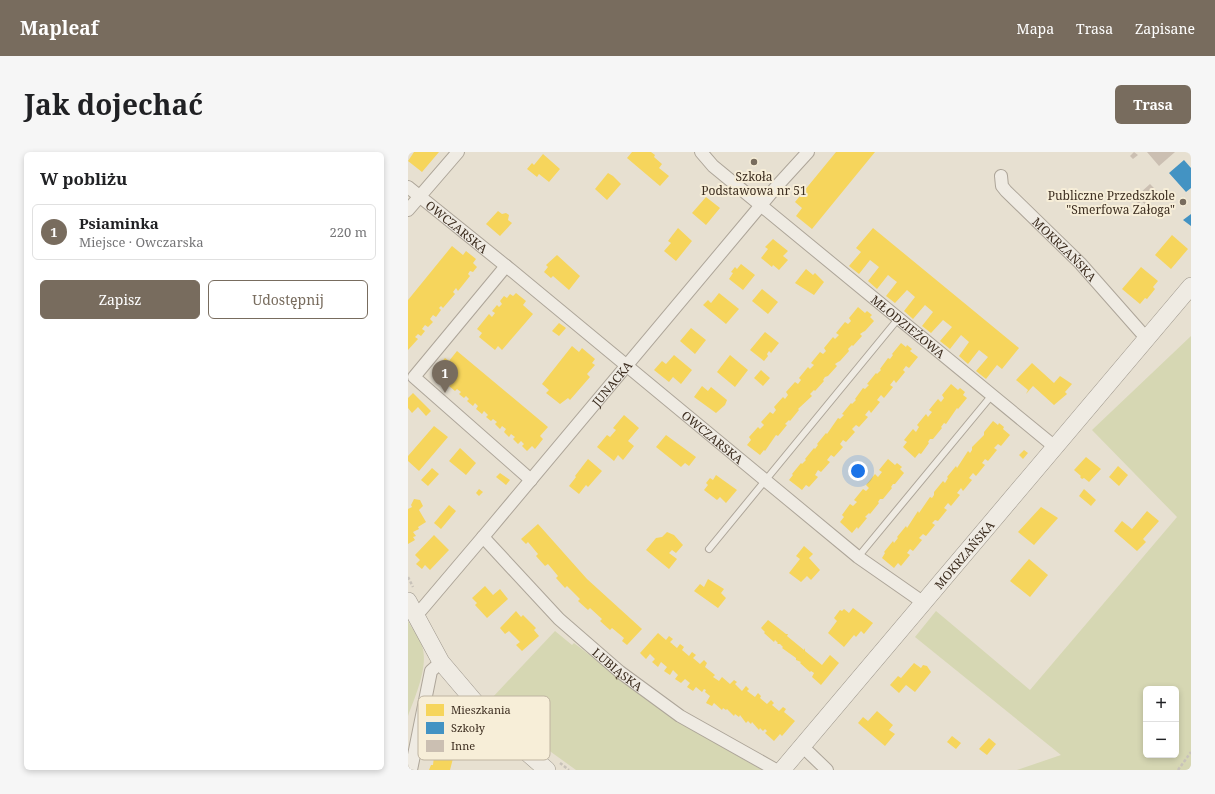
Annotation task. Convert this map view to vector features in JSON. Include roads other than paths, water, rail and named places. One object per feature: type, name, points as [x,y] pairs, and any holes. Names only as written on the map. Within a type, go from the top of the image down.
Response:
[{"type":"street","points":[[408,210],[458,152]]},
{"type":"street","name":"MŁODZIEŻOWA","points":[[701,152],[713,166],[1055,447]]},
{"type":"street","name":"JUNACKA","points":[[416,607],[484,537],[626,365],[761,205],[808,152]]},
{"type":"street","name":"MOKRZAŃSKA","points":[[1001,176],[1002,186],[1006,191],[1080,263],[1147,339]]},
{"type":"street","name":"OWCZARSKA","points":[[408,188],[506,266],[858,557],[924,603]]},
{"type":"street","points":[[506,266],[414,377],[531,480]]},
{"type":"street","name":"MOKRZAŃSKA","points":[[782,770],[1191,286]]},
{"type":"street","name":"LUBIĄSKA","points":[[484,537],[559,619],[620,672],[680,716],[776,770]]},
{"type":"street","points":[[416,607],[441,662],[470,696]]},
{"type":"street","points":[[426,696],[431,672],[441,662]]},
{"type":"street","points":[[411,770],[418,736]]},
{"type":"street","points":[[802,746],[828,770]]},
{"type":"street","points":[[544,760],[552,766]]},
{"type":"lane","points":[[709,549],[764,479],[898,318]]},
{"type":"lane","points":[[858,557],[992,396]]},
{"type":"place","name":"Szkoła Podstawowa nr 51","points":[[754,162]]},
{"type":"place","name":"Publiczne Przedszkole \"Smerfowa Załoga\"","points":[[1183,202]]},
{"type":"place","name":"Psiaminka","points":[[445,393]]}]
